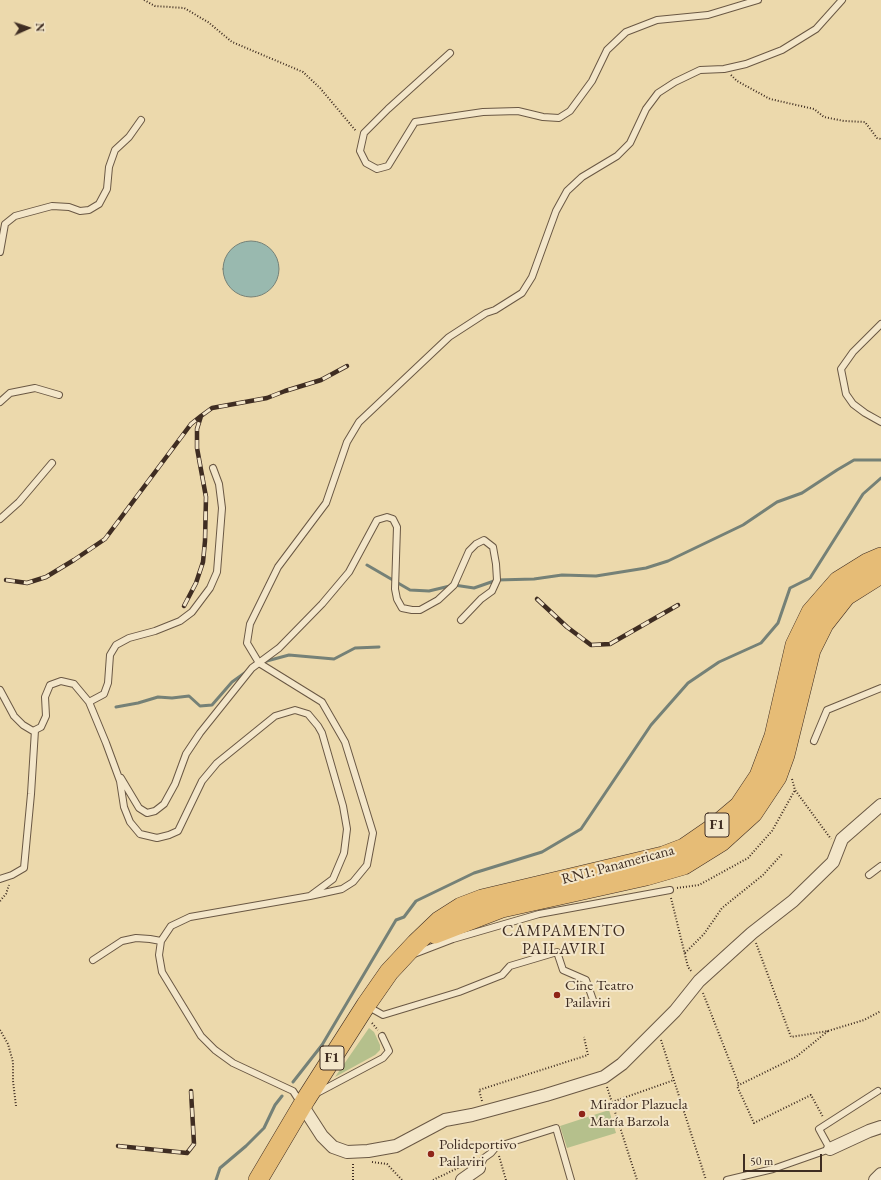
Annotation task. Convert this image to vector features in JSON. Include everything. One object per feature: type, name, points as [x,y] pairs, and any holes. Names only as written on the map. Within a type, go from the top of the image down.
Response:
[{"type":"highway","name":"RN1: Panamericana","points":[[258,1180],[304,1102],[389,972],[439,921],[462,907],[482,899],[663,856],[684,848],[713,828],[739,806],[759,776],[774,736],[795,645],[811,612],[838,581],[867,563],[881,557]]},
{"type":"highway","name":"RN1: Panamericana","points":[[416,943],[502,908],[646,876],[684,865],[721,842],[753,813],[777,777],[785,755],[811,650],[824,624],[846,596],[881,574]]},
{"type":"street","points":[[304,1102],[322,1136],[333,1147],[347,1152],[396,1146],[446,1120],[485,1112],[604,1077],[622,1064],[675,1011],[699,982],[752,933],[793,901],[833,862],[842,839],[881,805]]},
{"type":"street","points":[[866,818],[881,815]]},
{"type":"street","points":[[830,1149],[868,1131],[881,1127]]},
{"type":"street","points":[[462,1180],[479,1168]]},
{"type":"street","points":[[875,1180],[881,1174]]},
{"type":"lane","points":[[450,53],[388,109],[364,133],[360,151],[366,163],[377,169],[388,166],[416,122],[483,112],[511,111],[518,111],[543,117],[559,118],[570,111],[592,81],[606,50],[626,32],[657,20],[708,15],[758,0]]},
{"type":"lane","points":[[382,1036],[389,1051],[383,1058],[304,1102],[293,1091],[233,1063],[215,1050],[201,1036],[162,972],[159,955],[161,941],[171,926],[190,917],[342,889],[353,882],[366,865],[373,833],[345,742],[322,702],[259,663],[247,643],[250,624],[278,567],[326,503],[347,442],[359,422],[449,337],[486,313],[495,310],[522,293],[532,276],[556,211],[567,191],[582,177],[617,156],[630,143],[646,109],[658,93],[675,82],[700,70],[724,68],[757,61],[782,50],[816,29],[842,0]]},
{"type":"lane","points":[[0,252],[5,224],[15,216],[52,206],[68,207],[80,211],[89,210],[99,204],[107,189],[110,167],[115,150],[129,137],[141,120]]},
{"type":"lane","points":[[881,324],[853,352],[841,369],[846,394],[853,404],[881,422]]},
{"type":"lane","points":[[0,402],[10,393],[35,388],[59,395]]},
{"type":"lane","points":[[0,519],[19,502],[52,462]]},
{"type":"lane","points":[[89,702],[104,694],[108,683],[110,655],[116,645],[129,638],[180,622],[192,612],[210,588],[218,572],[222,508],[219,484],[214,468]]},
{"type":"lane","points":[[116,770],[138,808],[147,813],[160,808],[164,804],[175,784],[186,754],[200,733],[252,668],[279,648],[322,604],[349,572],[377,520],[387,517],[393,520],[397,527],[395,589],[397,599],[402,608],[420,610],[438,600],[454,585],[469,550],[484,540],[493,547],[497,580],[492,591],[461,620]]},
{"type":"lane","points":[[0,690],[14,716],[23,725],[33,731],[41,727],[46,716],[45,697],[50,685],[62,681],[74,684],[89,702],[120,781],[124,807],[130,822],[140,834],[156,838],[169,835],[178,830],[202,781],[217,763],[275,716],[295,710],[308,714],[322,733],[347,829],[344,853],[333,879],[310,896]]},
{"type":"lane","points":[[814,741],[827,710],[881,688]]},
{"type":"lane","points":[[0,879],[12,875],[24,868],[35,730]]},
{"type":"lane","points":[[869,875],[881,866]]},
{"type":"lane","points":[[401,959],[453,939],[539,914],[670,890]]},
{"type":"lane","points":[[93,960],[122,940],[136,938],[161,941]]},
{"type":"lane","points":[[366,1005],[383,1015],[459,992],[502,975],[510,966],[557,952],[563,970],[586,980],[592,1000]]},
{"type":"lane","points":[[727,1180],[773,1169],[830,1149],[819,1129],[878,1091]]},
{"type":"lane","points":[[479,1168],[484,1158],[496,1147],[556,1128],[571,1180]]},
{"type":"path","points":[[144,0],[155,6],[184,8],[208,22],[232,42],[303,72],[320,88],[363,140]]},
{"type":"path","points":[[724,68],[737,81],[770,99],[814,110],[824,117],[844,121],[865,122],[878,138],[881,139]]},
{"type":"path","points":[[791,776],[795,790],[838,848]]},
{"type":"path","points":[[795,790],[772,831],[748,858],[700,886],[670,890],[688,968],[699,982],[739,1085],[737,1086],[754,1123],[811,1095],[826,1125]]},
{"type":"path","points":[[685,954],[704,934],[722,908],[763,875],[782,854]]},
{"type":"path","points":[[0,901],[6,894],[12,875]]},
{"type":"path","points":[[752,933],[791,1037],[828,1031],[864,1020],[881,1011]]},
{"type":"path","points":[[657,1029],[706,1180]]},
{"type":"path","points":[[0,1030],[8,1044],[13,1062],[13,1080],[16,1106]]},
{"type":"path","points":[[739,1085],[796,1057],[828,1031]]},
{"type":"path","points":[[485,1112],[478,1090],[588,1055],[584,1037]]},
{"type":"path","points":[[604,1077],[637,1180]]},
{"type":"path","points":[[612,1102],[674,1080]]},
{"type":"path","points":[[496,1147],[506,1180]]},
{"type":"path","points":[[353,1180],[357,1151]]},
{"type":"path","points":[[357,1151],[367,1161],[387,1164],[402,1180]]},
{"type":"green space","points":[[369,1028],[374,1032],[380,1045],[380,1050],[375,1055],[335,1077]]},
{"type":"green space","points":[[609,1110],[616,1133],[567,1148],[560,1126]]},
{"type":"water","points":[[251,241],[262,243],[271,249],[277,258],[279,269],[277,280],[271,289],[262,295],[251,297],[240,295],[231,289],[225,280],[223,269],[225,258],[231,249],[240,243]]},
{"type":"waterway","points":[[367,565],[410,590],[429,591],[454,585],[474,588],[497,580],[534,579],[562,575],[596,576],[646,568],[668,561],[743,525],[777,502],[802,493],[854,460],[881,460]]},
{"type":"waterway","points":[[293,1082],[322,1045],[396,920],[404,917],[416,901],[474,873],[542,852],[581,829],[651,725],[688,683],[719,662],[761,643],[778,623],[790,588],[810,578],[863,494],[881,478]]},
{"type":"waterway","points":[[263,662],[289,655],[334,659],[355,648],[379,647]]},
{"type":"waterway","points":[[116,707],[138,703],[158,697],[172,698],[189,696],[200,706],[212,705],[232,682],[246,672]]},
{"type":"waterway","points":[[216,1180],[220,1168],[246,1146],[264,1128],[275,1105],[282,1096]]},
{"type":"railway","points":[[184,606],[196,583],[203,562],[205,541],[206,497],[197,448],[197,429],[201,416],[212,408],[267,398],[321,380],[347,366]]},
{"type":"railway","points":[[6,580],[27,583],[46,577],[105,539],[191,424],[201,416]]},
{"type":"railway","points":[[537,599],[567,627],[591,645],[610,644],[678,605]]},
{"type":"railway","points":[[118,1146],[187,1153],[194,1144],[191,1091]]},
{"type":"place","name":"Cine Teatro Pailaviri","points":[[557,995]]},
{"type":"place","name":"Mirador Plazuela María Barzola","points":[[582,1114]]},
{"type":"place","name":"Polideportivo Pailaviri","points":[[431,1154]]},
{"type":"district","name":"CAMPAMENTO PAILAVIRI","points":[[564,941]]}]
